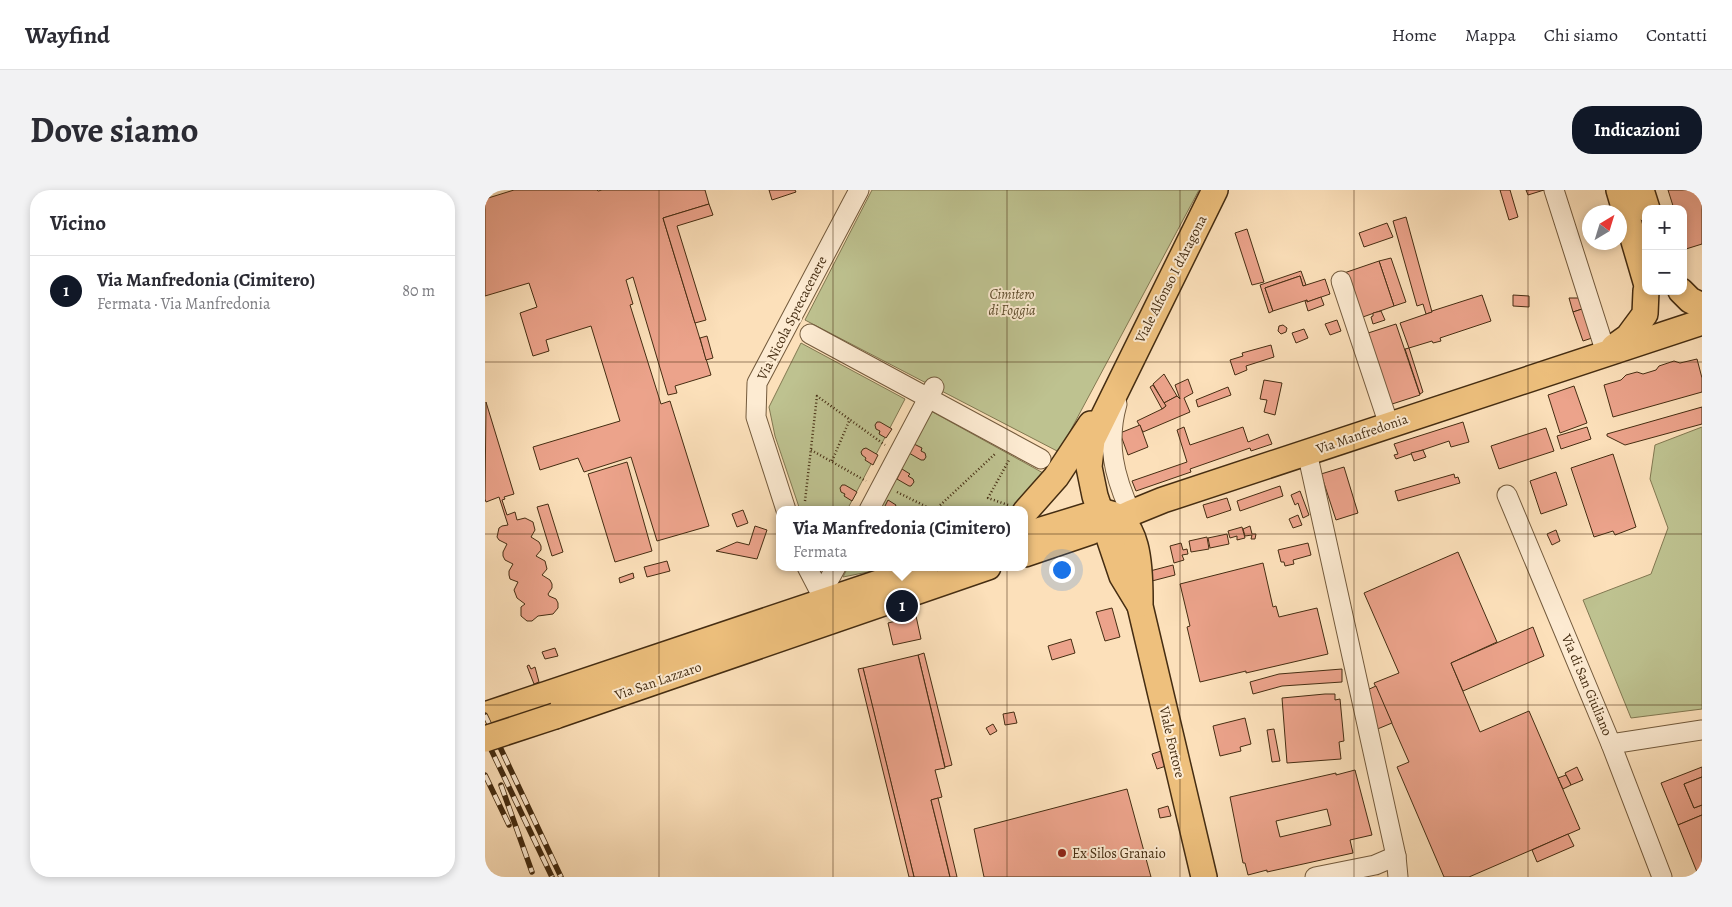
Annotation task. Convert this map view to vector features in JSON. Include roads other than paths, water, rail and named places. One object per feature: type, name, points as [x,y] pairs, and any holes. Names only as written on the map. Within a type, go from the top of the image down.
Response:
[{"type":"main road","name":"Viale Alfonso I d'Aragona","points":[[1114,517],[1089,467],[1092,440],[1215,190]]},
{"type":"main road","points":[[1619,190],[1642,268]]},
{"type":"main road","points":[[1641,190],[1646,205]]},
{"type":"main road","points":[[1606,353],[1627,337],[1645,314],[1646,295]]},
{"type":"main road","points":[[1685,295],[1689,300],[1702,306]]},
{"type":"main road","name":"Via Manfredonia","points":[[1028,535],[1114,517],[1702,322]]},
{"type":"main road","name":"Viale Alfonso I d'Aragona","points":[[1021,506],[1056,476],[1126,369]]},
{"type":"main road","points":[[1134,538],[1140,521],[1163,500]]},
{"type":"main road","name":"Via Manfredonia","points":[[1028,553],[1090,532],[1114,517]]},
{"type":"main road","name":"Viale Fortore","points":[[1114,517],[1134,538],[1140,580],[1140,606],[1204,877]]},
{"type":"main road","name":"Viale Fortore","points":[[1114,517],[1122,576],[1140,606]]},
{"type":"main road","points":[[825,606],[916,571]]},
{"type":"main road","points":[[825,606],[971,571]]},
{"type":"main road","name":"Via San Lazzaro","points":[[485,739],[551,705],[825,606]]},
{"type":"main road","name":"Via San Lazzaro","points":[[485,715],[551,705]]},
{"type":"street","name":"Via Nicola Sprecacenere","points":[[785,506],[756,417],[757,383],[859,190]]},
{"type":"street","points":[[1554,190],[1606,353]]},
{"type":"street","points":[[1341,281],[1389,425]]},
{"type":"street","points":[[810,334],[931,392],[1041,459]]},
{"type":"street","points":[[871,506],[931,392]]},
{"type":"street","points":[[1307,452],[1396,856],[1398,877]]},
{"type":"street","name":"Via di San Giuliano","points":[[1507,496],[1611,744],[1662,877]]},
{"type":"street","points":[[809,571],[825,606]]},
{"type":"street","points":[[825,606],[835,571]]},
{"type":"street","points":[[1611,744],[1702,730]]},
{"type":"street","points":[[1315,877],[1375,865],[1396,856]]},
{"type":"railway","points":[[485,715],[561,877]]},
{"type":"railway","points":[[485,737],[552,877]]},
{"type":"railway","points":[[485,775],[509,825]]},
{"type":"railway","points":[[501,785],[532,872]]},
{"type":"place","name":"Via Manfredonia (Cimitero)","points":[[902,606]]},
{"type":"place","name":"Ex Silos Granaio","points":[[1062,853]]},
{"type":"park label","name":"Cimitero di Foggia","points":[[1012,302]]}]
